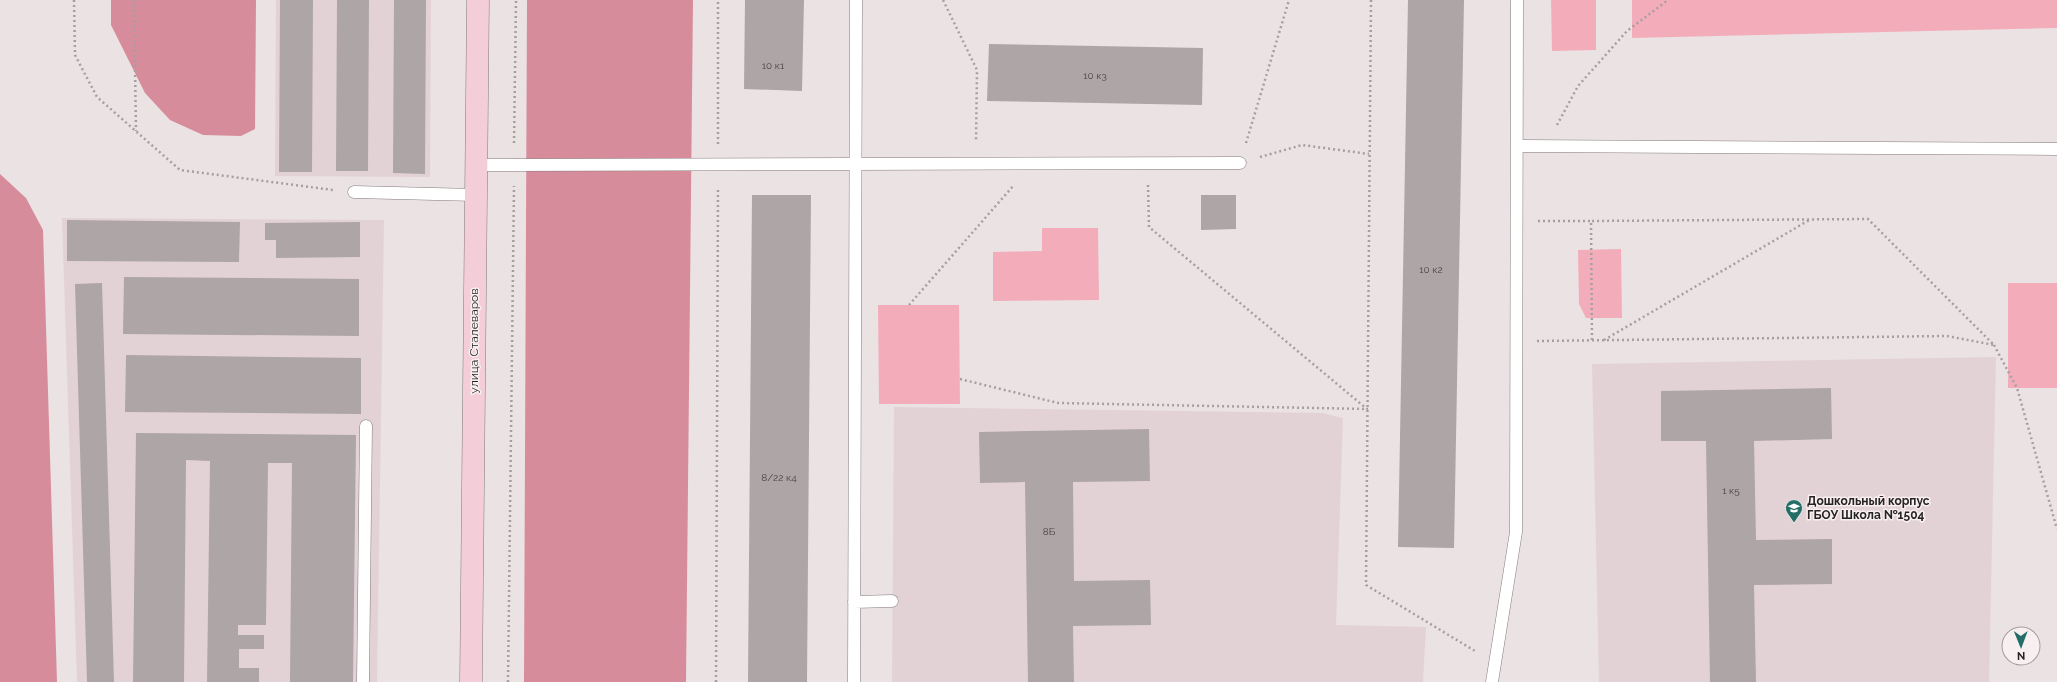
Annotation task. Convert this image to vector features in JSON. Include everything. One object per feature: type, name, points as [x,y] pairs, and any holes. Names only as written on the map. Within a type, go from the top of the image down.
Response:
[{"type":"main road","name":"улица Сталеваров","points":[[471,682],[478,0]]},
{"type":"lane","points":[[854,682],[856,0]]},
{"type":"lane","points":[[1492,682],[1516,532],[1518,221],[1517,0]]},
{"type":"lane","points":[[1518,146],[2057,149]]},
{"type":"lane","points":[[476,165],[1240,163]]},
{"type":"lane","points":[[354,192],[475,195]]},
{"type":"lane","points":[[363,682],[366,426]]},
{"type":"lane","points":[[854,602],[892,601]]},
{"type":"path","points":[[74,0],[75,55],[97,97],[180,170],[354,192]]},
{"type":"path","points":[[134,0],[136,132]]},
{"type":"path","points":[[508,682],[516,0]]},
{"type":"path","points":[[716,682],[718,0]]},
{"type":"path","points":[[943,0],[977,70],[976,164]]},
{"type":"path","points":[[1240,163],[1290,0]]},
{"type":"path","points":[[1371,0],[1366,585],[1495,663]]},
{"type":"path","points":[[1545,147],[1578,86],[1627,31],[1668,0]]},
{"type":"path","points":[[1240,163],[1302,145],[1369,154]]},
{"type":"path","points":[[1148,163],[1149,227],[1368,409]]},
{"type":"path","points":[[909,305],[1033,164]]},
{"type":"path","points":[[1604,340],[1811,219]]},
{"type":"path","points":[[1518,221],[1868,219],[1994,344],[2017,388],[2057,529]]},
{"type":"path","points":[[1591,221],[1592,340]]},
{"type":"path","points":[[1517,341],[1947,336],[1994,344]]},
{"type":"path","points":[[960,379],[1058,403],[1368,409]]},
{"type":"shaded area","points":[[111,0],[256,0],[255,129],[241,136],[203,135],[170,120],[145,93],[111,25]]},
{"type":"shaded area","points":[[276,0],[431,0],[430,177],[275,176]]},
{"type":"shaded area","points":[[527,0],[693,0],[686,682],[524,682]]},
{"type":"shaded area","points":[[1551,0],[1596,0],[1596,50],[1552,51]]},
{"type":"shaded area","points":[[1632,0],[2057,0],[2057,28],[1632,38]]},
{"type":"shaded area","points":[[0,174],[26,198],[43,230],[57,682],[0,682]]},
{"type":"shaded area","points":[[62,218],[384,220],[377,682],[77,682]]},
{"type":"shaded area","points":[[1042,228],[1098,228],[1099,300],[993,301],[993,252],[1042,251]]},
{"type":"shaded area","points":[[1621,249],[1622,318],[1586,318],[1579,304],[1578,250]]},
{"type":"shaded area","points":[[2008,283],[2057,283],[2057,388],[2008,388]]},
{"type":"shaded area","points":[[878,305],[959,305],[960,404],[879,404]]},
{"type":"shaded area","name":"Дошкольный корпус ГБОУ Школа №1504","points":[[1996,357],[1989,682],[1599,682],[1592,364]]},
{"type":"shaded area","points":[[894,407],[1322,413],[1343,418],[1336,625],[1426,627],[1423,682],[892,682]]},
{"type":"building","points":[[280,0],[313,0],[312,172],[279,172]]},
{"type":"building","points":[[337,0],[369,0],[368,171],[336,171]]},
{"type":"building","points":[[394,0],[426,0],[425,174],[393,173]]},
{"type":"building","points":[[745,0],[804,0],[802,91],[744,89]]},
{"type":"building","points":[[1408,0],[1464,0],[1454,548],[1398,547]]},
{"type":"building","points":[[989,44],[1203,48],[1202,105],[987,101]]},
{"type":"building","points":[[752,195],[811,195],[807,682],[748,682]]},
{"type":"building","points":[[1201,195],[1236,195],[1236,229],[1201,230]]},
{"type":"building","points":[[67,220],[240,222],[239,262],[67,261]]},
{"type":"building","points":[[360,222],[360,257],[276,258],[276,240],[265,240],[265,223]]},
{"type":"building","points":[[124,277],[359,279],[359,336],[123,334]]},
{"type":"building","points":[[102,283],[114,682],[87,682],[75,284]]},
{"type":"building","points":[[126,355],[361,358],[361,414],[125,412]]},
{"type":"building","points":[[1831,388],[1832,439],[1754,441],[1756,540],[1832,539],[1832,584],[1754,585],[1756,682],[1710,682],[1706,441],[1661,441],[1661,391]]},
{"type":"building","points":[[1149,429],[1150,481],[1073,482],[1074,581],[1150,580],[1151,625],[1073,626],[1074,682],[1028,682],[1025,482],[980,483],[979,432]]},
{"type":"building","points":[[136,433],[356,435],[353,682],[290,682],[292,463],[268,463],[266,625],[238,625],[238,635],[264,635],[264,649],[239,649],[239,668],[259,668],[259,682],[207,682],[210,461],[186,460],[184,682],[133,682]]},
{"type":"place","name":"Дошкольный корпус ГБОУ Школа №1504","points":[[1794,523]]}]
